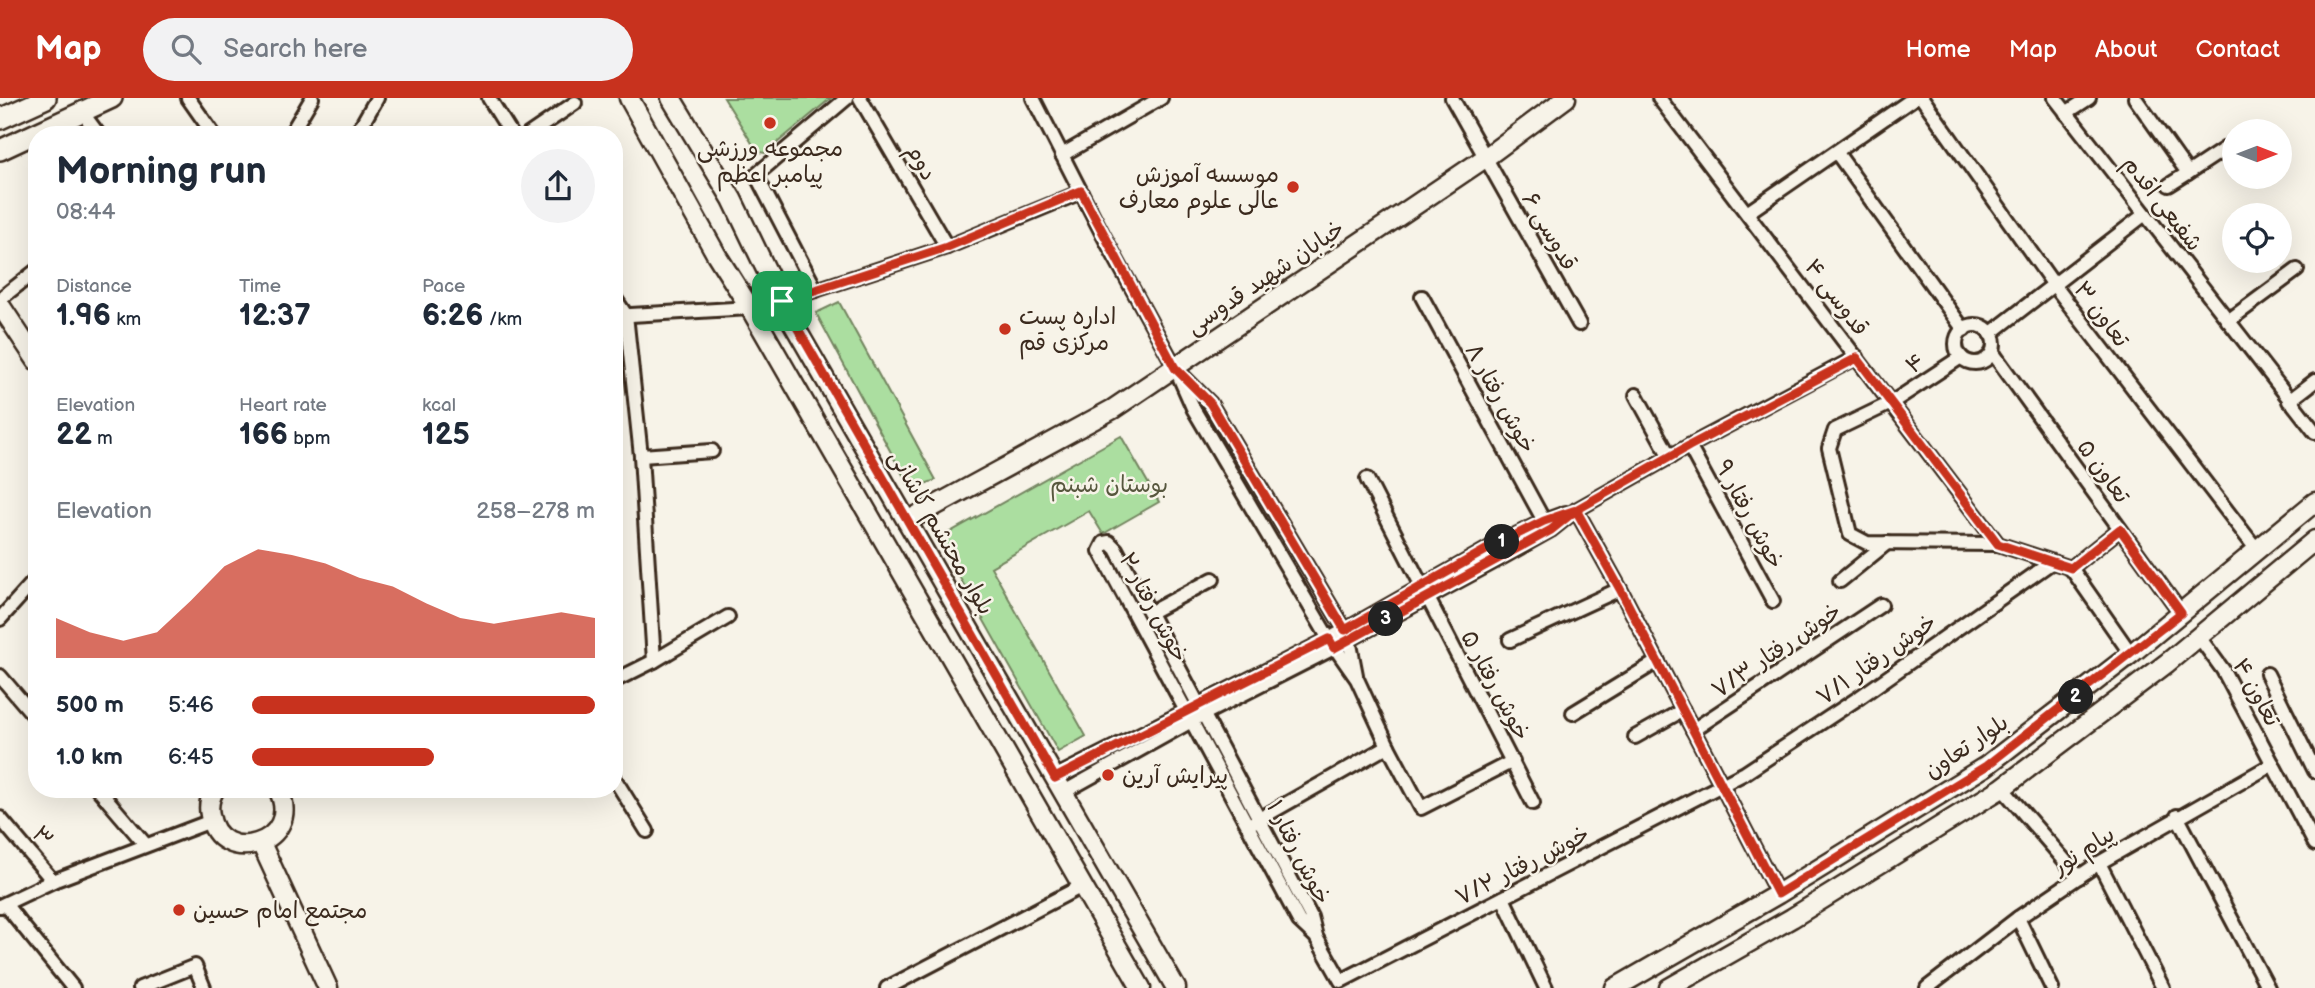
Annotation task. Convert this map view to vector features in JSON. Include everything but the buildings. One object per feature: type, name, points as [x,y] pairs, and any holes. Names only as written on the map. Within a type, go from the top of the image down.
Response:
[{"type":"main road","points":[[0,120],[46,98]]},
{"type":"main road","points":[[52,126],[112,98]]},
{"type":"main road","points":[[629,98],[716,254],[1141,988]]},
{"type":"main road","name":"بلوار محتشم کاشانی","points":[[671,98],[732,199],[782,301],[1176,988]]},
{"type":"main road","name":"خیابان شهید قدوسی","points":[[907,521],[1112,409],[1485,158],[1566,98]]},
{"type":"main road","points":[[0,150],[28,137]]},
{"type":"main road","points":[[0,305],[28,347]]},
{"type":"main road","name":"بلوار تعاون","points":[[1615,988],[1778,894],[1986,766],[2131,654],[2315,502]]},
{"type":"main road","points":[[1669,988],[1792,918],[2002,788],[2199,637],[2315,540]]},
{"type":"main road","points":[[2181,613],[2199,637]]},
{"type":"main road","points":[[212,798],[209,808],[211,821],[219,834],[231,843],[246,846],[261,843],[274,834],[282,821],[282,798]]},
{"type":"main road","points":[[261,843],[328,988]]},
{"type":"street","points":[[188,98],[208,126]]},
{"type":"street","points":[[295,126],[312,98]]},
{"type":"street","points":[[489,98],[506,126]]},
{"type":"street","points":[[817,290],[757,175],[847,98]]},
{"type":"street","name":"دوم","points":[[860,98],[947,247]]},
{"type":"street","points":[[1033,98],[1175,368],[1194,410],[1332,643],[1357,679],[1421,808],[1513,761]]},
{"type":"street","name":"قدوسی ۶","points":[[1452,98],[1579,324]]},
{"type":"street","name":"قدوسی ۴","points":[[1660,98],[1998,544]]},
{"type":"street","points":[[1747,213],[1914,98]]},
{"type":"street","name":"تعاون ۳","points":[[1922,98],[2054,285],[2257,550]]},
{"type":"street","name":"شفیعی اقدم","points":[[2055,98],[2315,432]]},
{"type":"street","points":[[2066,113],[2089,98]]},
{"type":"street","points":[[2135,98],[2188,173]]},
{"type":"street","points":[[360,126],[372,100]]},
{"type":"street","points":[[1062,155],[1155,100]]},
{"type":"street","points":[[541,126],[575,103]]},
{"type":"street","points":[[82,112],[92,126]]},
{"type":"street","points":[[2169,185],[2222,151]]},
{"type":"street","points":[[1837,153],[1964,330]]},
{"type":"street","points":[[782,301],[947,247],[1081,191]]},
{"type":"street","points":[[1990,334],[2145,214]]},
{"type":"street","points":[[2228,321],[2297,270]]},
{"type":"street","points":[[0,299],[28,277]]},
{"type":"street","name":"خوش رفتار ۸","points":[[1422,297],[1544,521]]},
{"type":"street","points":[[623,315],[750,309]]},
{"type":"street","points":[[1968,326],[1981,326],[1990,334],[1994,339],[1993,353],[1985,362],[1966,362],[1957,352],[1956,340],[1968,326]]},
{"type":"street","points":[[623,335],[641,456],[654,661]]},
{"type":"street","name":"تعاون ۵","points":[[1993,353],[2181,613]]},
{"type":"street","name":"۴","points":[[1887,543],[1867,543],[1850,534],[1829,448],[1835,430],[1891,403],[1961,357]]},
{"type":"street","points":[[1059,785],[1424,592],[1551,530],[1576,510],[1689,446],[1857,358]]},
{"type":"street","points":[[1175,368],[1210,403],[1347,634],[1357,679]]},
{"type":"street","points":[[2290,401],[2315,381]]},
{"type":"street","points":[[1636,395],[1670,457]]},
{"type":"street","name":"خوش رفتار ۹","points":[[1689,446],[1773,601]]},
{"type":"street","points":[[641,456],[712,451]]},
{"type":"street","name":"خوش رفتار ۵","points":[[1367,479],[1533,803]]},
{"type":"street","points":[[1424,592],[1493,546],[1544,521],[1576,510]]},
{"type":"street","points":[[1576,510],[1620,589],[1778,894]]},
{"type":"street","points":[[2071,568],[2120,529]]},
{"type":"street","name":"خوش رفتار ۲","points":[[1109,542],[1116,549],[1151,612],[1195,713],[1100,551],[1104,543],[1109,542]]},
{"type":"street","points":[[1840,581],[1887,543],[1998,544],[2071,568],[2131,654]]},
{"type":"street","name":"خوش رفتار ۷/۱","points":[[1722,786],[1860,697],[2052,562]]},
{"type":"street","points":[[1151,612],[1213,579]]},
{"type":"street","points":[[0,619],[28,588]]},
{"type":"street","points":[[1510,640],[1620,589]]},
{"type":"street","name":"خوش رفتار ۷/۳","points":[[1693,730],[1881,605]]},
{"type":"street","points":[[623,676],[728,617]]},
{"type":"street","name":"تعاون ۴","points":[[2199,637],[2223,670],[2315,844]]},
{"type":"street","points":[[1573,713],[1658,662]]},
{"type":"street","points":[[2267,674],[2315,771]]},
{"type":"street","points":[[0,676],[28,709]]},
{"type":"street","points":[[1635,737],[1683,710]]},
{"type":"street","name":"خوش رفتار ۱","points":[[1195,713],[1253,822],[1299,921],[1315,937],[1341,981]]},
{"type":"street","points":[[1253,822],[1388,746]]},
{"type":"street","name":"پیام نور","points":[[1927,988],[1942,983],[2018,918],[2099,863],[2177,816],[2273,764]]},
{"type":"street","name":"خوش رفتار ۷/۲","points":[[1341,981],[1722,786]]},
{"type":"street","points":[[2002,788],[2078,877]]},
{"type":"street","points":[[623,792],[647,831]]},
{"type":"street","points":[[106,798],[145,844]]},
{"type":"street","points":[[2177,816],[2268,988]]},
{"type":"street","name":"۳","points":[[0,818],[54,880]]},
{"type":"street","points":[[73,988],[2,905],[54,880],[211,821]]},
{"type":"street","points":[[2099,863],[2163,988]]},
{"type":"street","points":[[887,988],[1082,886]]},
{"type":"street","points":[[1503,898],[1546,988]]},
{"type":"street","points":[[2018,918],[2052,988]]},
{"type":"street","points":[[140,988],[195,966],[205,988]]},
{"type":"green space","name":"مجموعه ورزشی پیامبر اعظم","points":[[724,98],[831,98],[765,153],[755,148]]},
{"type":"green space","points":[[839,302],[936,480],[919,486],[908,484],[816,313]]},
{"type":"green space","name":"بوستان شبنم","points":[[1121,436],[1159,502],[1103,534],[1089,511],[991,567],[1086,736],[1058,752],[938,539]]},
{"type":"place","name":"مجموعه ورزشی پیامبر اعظم","points":[[770,123]]},
{"type":"place","name":"موسسه آموزش عالی علوم معارف","points":[[1293,187]]},
{"type":"place","name":"اداره پست مرکزی قم","points":[[1005,329]]},
{"type":"place","name":"پیرایش آرین","points":[[1108,775]]},
{"type":"place","name":"مجتمع امام حسین","points":[[179,910]]},
{"type":"route","points":[[782,301],[947,247],[1081,191],[1175,368],[1210,403],[1345,630],[1493,546],[1544,521],[1576,510],[1689,446],[1857,358],[1998,544],[2071,568],[2120,529],[2181,613],[1986,766],[1778,894],[1620,589],[1576,510],[1551,530],[1334,648],[1329,639],[1055,778],[782,301]]}]
